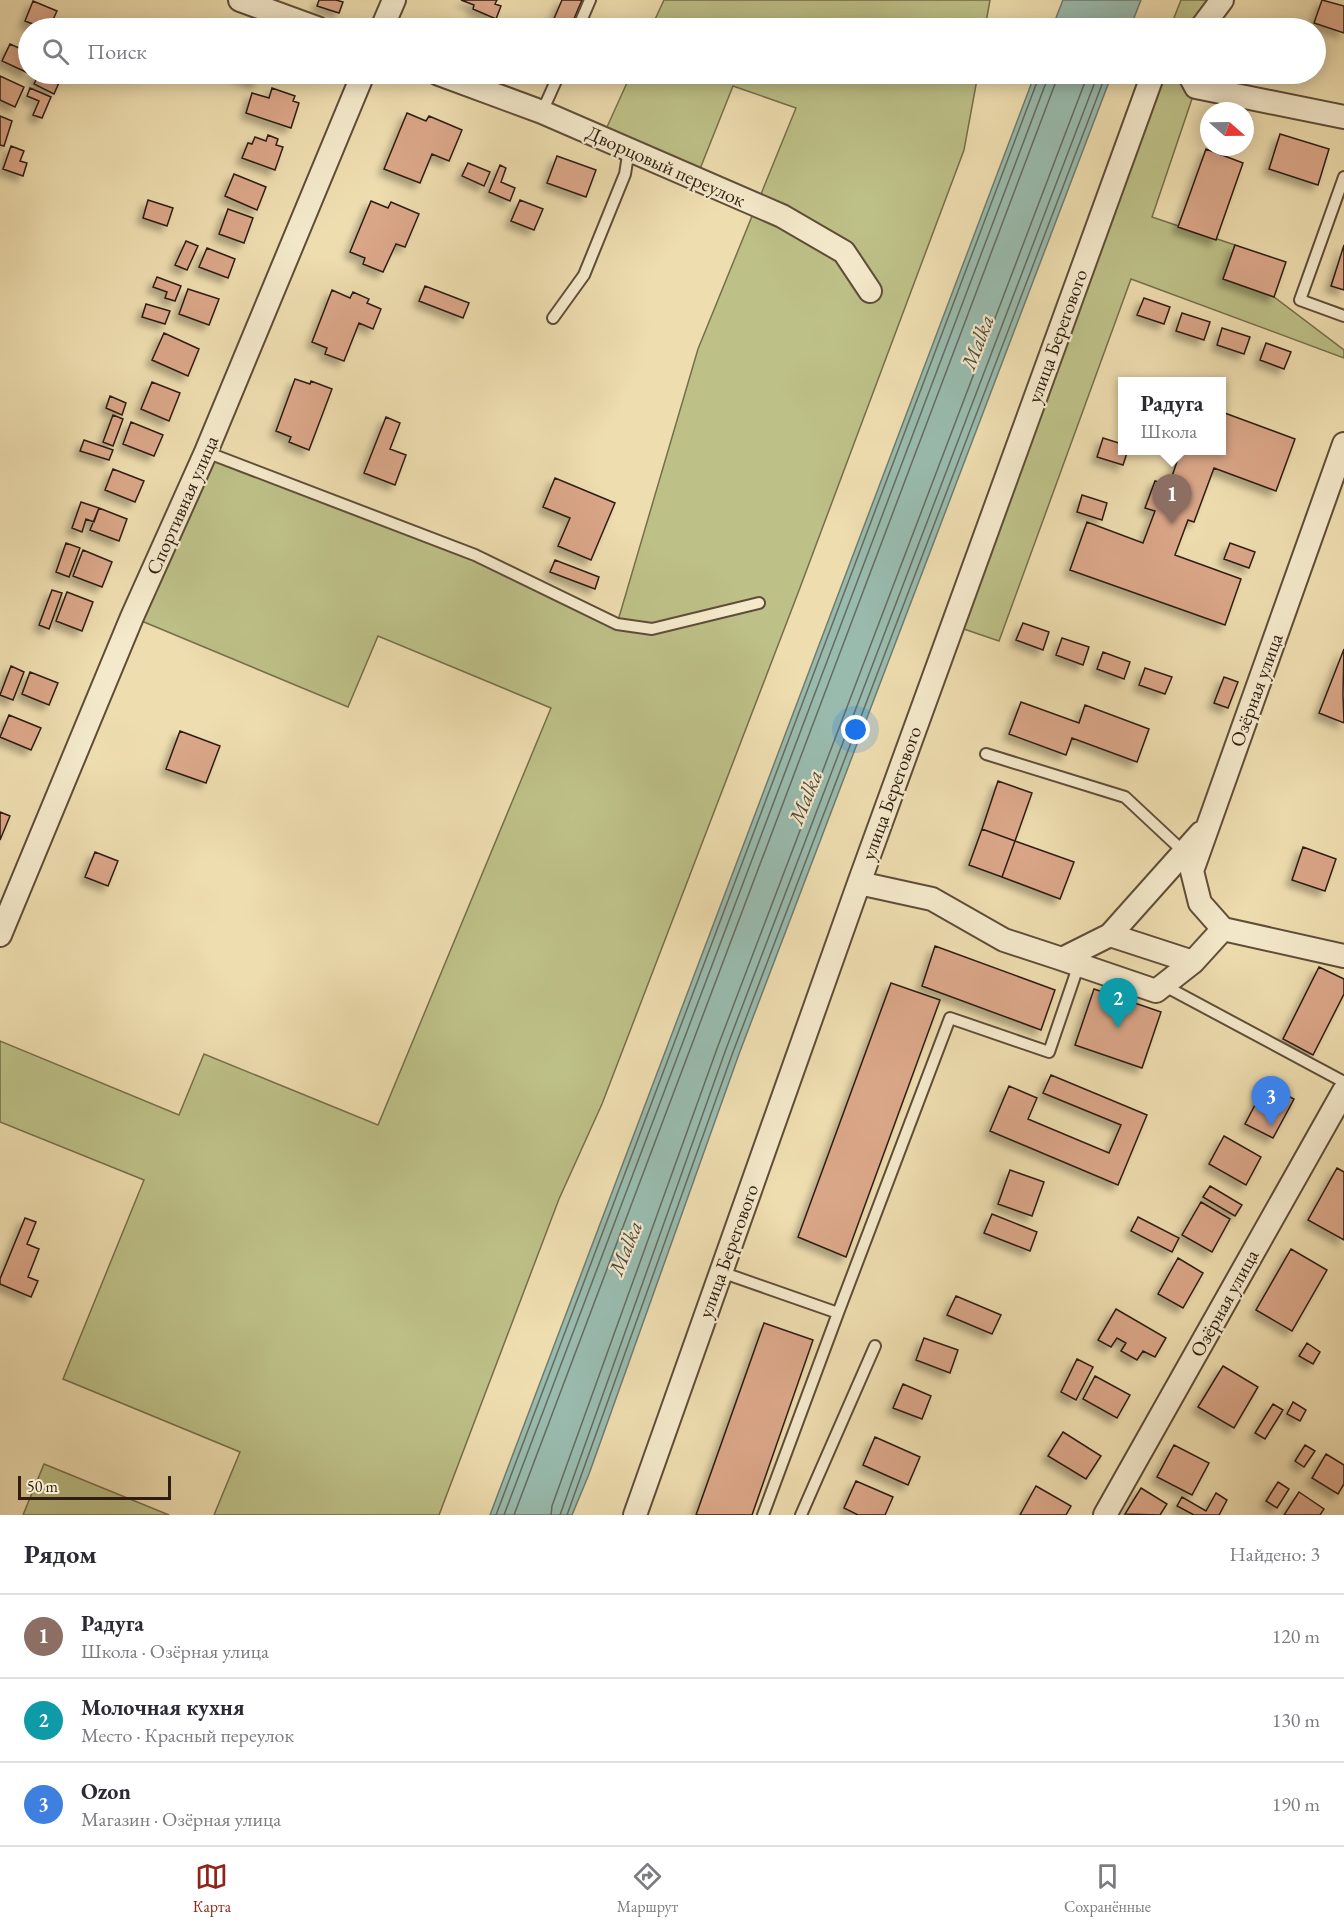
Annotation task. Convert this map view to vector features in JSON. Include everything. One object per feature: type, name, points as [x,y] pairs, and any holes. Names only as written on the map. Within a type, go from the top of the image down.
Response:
[{"type":"street","points":[[240,0],[290,18]]},
{"type":"street","points":[[386,18],[394,0]]},
{"type":"street","points":[[1208,18],[1222,0]]},
{"type":"street","name":"Спортивная улица","points":[[0,935],[132,617],[206,452],[359,84]]},
{"type":"street","name":"Дворцовый переулок","points":[[466,84],[542,112],[782,216],[844,252],[870,291]]},
{"type":"street","name":"улица Берегового","points":[[634,1515],[859,883],[1149,84]]},
{"type":"street","points":[[1194,84],[1196,87],[1344,117]]},
{"type":"street","name":"Озёрная улица","points":[[1188,861],[1210,823],[1344,444]]},
{"type":"street","points":[[1071,961],[1110,935],[1188,861],[1200,903],[1223,929],[1344,956]]},
{"type":"street","points":[[859,883],[932,899],[1004,940],[1156,991],[1193,962],[1223,929]]},
{"type":"street","points":[[1110,935],[1193,962]]},
{"type":"street","name":"Озёрная улица","points":[[1104,1515],[1344,1091]]},
{"type":"lane","points":[[582,18],[590,0]]},
{"type":"lane","points":[[542,112],[555,84]]},
{"type":"lane","points":[[553,318],[584,275],[625,174],[629,149]]},
{"type":"lane","points":[[1344,177],[1300,300],[1344,316]]},
{"type":"lane","points":[[206,452],[475,555],[617,624],[652,629],[759,603]]},
{"type":"lane","points":[[986,754],[1125,797],[1188,861]]},
{"type":"lane","points":[[763,1515],[950,1018],[1049,1052],[1071,961]]},
{"type":"lane","points":[[1163,985],[1344,1082]]},
{"type":"lane","points":[[721,1272],[838,1313]]},
{"type":"lane","points":[[801,1515],[875,1346]]},
{"type":"green space","points":[[664,0],[990,0],[987,18],[656,18]]},
{"type":"green space","points":[[1181,0],[1222,0],[1208,18],[1174,18]]},
{"type":"green space","points":[[626,84],[976,84],[964,150],[798,593],[602,1104],[559,1199],[439,1515],[214,1515],[240,1452],[63,1379],[144,1180],[0,1122],[0,1041],[179,1115],[204,1054],[378,1125],[551,708],[378,636],[348,707],[132,617],[206,452],[475,555],[617,624],[698,349],[796,108],[733,86],[696,179],[602,138]]},
{"type":"green space","points":[[1149,84],[1194,84],[1196,87],[1152,217],[1235,245],[1224,279],[1274,297],[1344,350],[1344,358],[1131,279],[999,641],[952,625]]},
{"type":"green space","points":[[44,1464],[169,1515],[23,1515]]},
{"type":"water","points":[[1063,0],[1141,0],[1134,18],[1056,18]]},
{"type":"water","name":"Malka","points":[[1031,84],[1108,84],[739,1054],[589,1474],[572,1515],[490,1515]]},
{"type":"building","points":[[319,0],[343,2],[339,13],[317,6]]},
{"type":"building","points":[[461,0],[497,0],[495,4],[501,6],[496,18],[494,18],[473,9],[474,5]]},
{"type":"building","points":[[562,0],[582,0],[574,18],[554,18]]},
{"type":"building","points":[[1322,0],[1344,6],[1344,33],[1326,27],[1326,18],[1316,18]]},
{"type":"building","points":[[33,1],[57,11],[54,18],[26,18]]},
{"type":"building","points":[[10,44],[18,48],[18,68],[2,61]]},
{"type":"building","points":[[0,76],[24,87],[15,107],[0,100]]},
{"type":"building","points":[[34,84],[58,84],[54,94]]},
{"type":"building","points":[[30,88],[51,97],[42,118],[33,115],[39,101],[27,96]]},
{"type":"building","points":[[272,88],[295,96],[293,101],[299,103],[291,128],[246,113],[252,93],[269,98]]},
{"type":"building","points":[[407,113],[426,121],[429,116],[462,130],[449,161],[432,154],[420,183],[384,169]]},
{"type":"building","points":[[0,116],[12,121],[4,146],[0,145]]},
{"type":"building","points":[[1280,134],[1329,149],[1318,185],[1269,169]]},
{"type":"building","points":[[268,135],[278,139],[276,145],[283,147],[275,170],[242,158],[248,143],[252,144],[255,137],[266,141]]},
{"type":"building","points":[[11,146],[24,151],[20,161],[27,163],[23,176],[3,169]]},
{"type":"building","points":[[557,156],[596,170],[586,197],[547,183]]},
{"type":"building","points":[[1203,156],[1224,156],[1243,163],[1216,240],[1178,227]]},
{"type":"building","points":[[468,163],[490,172],[484,186],[462,176]]},
{"type":"building","points":[[500,165],[506,168],[501,182],[515,188],[510,201],[489,192]]},
{"type":"building","points":[[234,174],[266,187],[257,210],[225,196]]},
{"type":"building","points":[[148,200],[173,208],[167,226],[143,218]]},
{"type":"building","points":[[520,200],[543,209],[534,230],[511,221]]},
{"type":"building","points":[[371,201],[388,208],[391,202],[419,214],[405,247],[396,244],[383,272],[363,264],[365,258],[350,252]]},
{"type":"building","points":[[228,209],[253,218],[244,243],[219,234]]},
{"type":"building","points":[[186,241],[198,246],[187,270],[175,265]]},
{"type":"building","points":[[1235,245],[1286,262],[1274,297],[1223,279]]},
{"type":"building","points":[[1344,245],[1344,290],[1331,286]]},
{"type":"building","points":[[207,248],[235,259],[228,278],[199,267]]},
{"type":"building","points":[[157,277],[181,286],[175,301],[165,298],[167,292],[153,287]]},
{"type":"building","points":[[425,286],[469,303],[463,318],[419,301]]},
{"type":"building","points":[[188,289],[219,299],[209,325],[179,314]]},
{"type":"building","points":[[332,290],[350,298],[353,292],[369,299],[367,303],[381,309],[373,329],[359,323],[344,361],[325,354],[327,348],[312,342]]},
{"type":"building","points":[[1144,298],[1170,307],[1164,324],[1137,315]]},
{"type":"building","points":[[146,304],[170,311],[165,324],[142,317]]},
{"type":"building","points":[[1182,313],[1210,322],[1204,340],[1176,331]]},
{"type":"building","points":[[1222,328],[1250,337],[1244,354],[1217,345]]},
{"type":"building","points":[[164,333],[199,349],[188,376],[152,360]]},
{"type":"building","points":[[1266,343],[1291,352],[1284,369],[1260,360]]},
{"type":"building","points":[[295,379],[310,384],[311,381],[332,389],[309,450],[289,442],[291,437],[276,431]]},
{"type":"building","points":[[152,382],[180,393],[169,421],[141,409]]},
{"type":"building","points":[[110,396],[126,403],[122,415],[106,408]]},
{"type":"building","points":[[1226,413],[1295,439],[1276,491],[1214,468],[1194,522],[1188,520],[1175,555],[1241,579],[1225,625],[1070,570],[1087,522],[1143,543],[1155,511],[1145,508],[1155,481],[1169,485],[1179,455],[1226,455]]},
{"type":"building","points":[[113,415],[123,419],[113,446],[103,442]]},
{"type":"building","points":[[386,417],[400,423],[390,449],[406,455],[395,485],[364,473]]},
{"type":"building","points":[[131,422],[163,435],[154,456],[123,444]]},
{"type":"building","points":[[1103,438],[1118,443],[1118,455],[1126,455],[1123,465],[1097,457]]},
{"type":"building","points":[[84,440],[113,450],[109,460],[80,451]]},
{"type":"building","points":[[113,469],[144,481],[135,502],[105,490]]},
{"type":"building","points":[[555,478],[615,503],[591,560],[558,546],[570,518],[543,507]]},
{"type":"building","points":[[1082,495],[1107,503],[1102,520],[1077,512]]},
{"type":"building","points":[[81,502],[99,508],[94,522],[86,519],[82,532],[72,528]]},
{"type":"building","points":[[99,508],[127,519],[119,541],[90,530]]},
{"type":"building","points":[[66,543],[80,548],[69,577],[56,572]]},
{"type":"building","points":[[1230,543],[1255,552],[1249,568],[1224,559]]},
{"type":"building","points":[[83,550],[112,562],[102,587],[73,576]]},
{"type":"building","points":[[555,560],[599,577],[595,589],[550,572]]},
{"type":"building","points":[[52,590],[62,593],[49,629],[39,625]]},
{"type":"building","points":[[67,592],[93,602],[82,631],[56,621]]},
{"type":"building","points":[[1023,623],[1049,632],[1043,650],[1016,640]]},
{"type":"building","points":[[1062,638],[1089,647],[1083,665],[1056,655]]},
{"type":"building","points":[[1344,649],[1343,694],[1344,723],[1319,713]]},
{"type":"building","points":[[1103,652],[1130,662],[1124,679],[1097,669]]},
{"type":"building","points":[[11,666],[24,672],[13,700],[0,695]]},
{"type":"building","points":[[1145,668],[1172,677],[1165,694],[1139,685]]},
{"type":"building","points":[[30,672],[58,683],[49,705],[22,694]]},
{"type":"building","points":[[1224,677],[1238,682],[1228,708],[1214,703]]},
{"type":"building","points":[[1021,702],[1079,723],[1085,705],[1149,729],[1137,762],[1072,738],[1066,755],[1009,734]]},
{"type":"building","points":[[9,715],[41,728],[31,750],[0,737]]},
{"type":"building","points":[[180,731],[220,746],[206,783],[166,769]]},
{"type":"building","points":[[998,781],[1032,793],[1015,841],[982,829]]},
{"type":"building","points":[[0,812],[10,816],[0,840]]},
{"type":"building","points":[[982,829],[1015,841],[1002,877],[969,865]]},
{"type":"building","points":[[1015,841],[1074,862],[1060,899],[1002,877]]},
{"type":"building","points":[[1303,847],[1336,859],[1325,891],[1292,880]]},
{"type":"building","points":[[95,852],[118,861],[108,886],[85,877]]},
{"type":"building","points":[[935,946],[1055,990],[1041,1030],[922,986]]},
{"type":"building","points":[[1319,967],[1344,979],[1344,994],[1313,1055],[1283,1039]]},
{"type":"building","points":[[891,983],[940,1000],[846,1257],[798,1237]]},
{"type":"building","points":[[1094,989],[1161,1012],[1142,1068],[1075,1045]]},
{"type":"building","points":[[1051,1075],[1147,1115],[1118,1185],[990,1131],[1009,1086],[1037,1098],[1028,1119],[1109,1153],[1121,1125],[1043,1093]]},
{"type":"building","points":[[1266,1084],[1294,1099],[1273,1138],[1245,1124]]},
{"type":"building","points":[[1224,1136],[1261,1157],[1246,1185],[1209,1164]]},
{"type":"building","points":[[1337,1168],[1344,1172],[1344,1240],[1308,1220]]},
{"type":"building","points":[[1010,1170],[1044,1182],[1032,1216],[998,1204]]},
{"type":"building","points":[[1210,1186],[1242,1205],[1235,1216],[1203,1197]]},
{"type":"building","points":[[1201,1202],[1230,1219],[1212,1252],[1182,1235]]},
{"type":"building","points":[[992,1214],[1037,1232],[1030,1251],[984,1233]]},
{"type":"building","points":[[1138,1217],[1179,1238],[1172,1252],[1131,1231]]},
{"type":"building","points":[[25,1218],[36,1222],[27,1244],[39,1249],[28,1277],[38,1281],[31,1297],[0,1284]]},
{"type":"building","points":[[1291,1249],[1327,1270],[1292,1331],[1256,1310]]},
{"type":"building","points":[[1178,1258],[1203,1273],[1183,1308],[1158,1294]]},
{"type":"building","points":[[956,1296],[1001,1315],[992,1334],[947,1315]]},
{"type":"building","points":[[1116,1309],[1166,1338],[1155,1357],[1143,1351],[1137,1360],[1121,1351],[1126,1343],[1117,1338],[1111,1347],[1098,1340]]},
{"type":"building","points":[[764,1323],[813,1340],[752,1515],[696,1515]]},
{"type":"building","points":[[924,1338],[958,1350],[950,1373],[916,1360]]},
{"type":"building","points":[[1307,1343],[1320,1352],[1313,1364],[1299,1356]]},
{"type":"building","points":[[1077,1359],[1093,1367],[1076,1400],[1061,1392]]},
{"type":"building","points":[[1223,1366],[1258,1387],[1234,1428],[1198,1407]]},
{"type":"building","points":[[1095,1376],[1130,1395],[1117,1418],[1083,1399]]},
{"type":"building","points":[[903,1384],[931,1396],[922,1419],[893,1408]]},
{"type":"building","points":[[1293,1402],[1306,1410],[1300,1421],[1287,1414]]},
{"type":"building","points":[[1273,1404],[1283,1410],[1265,1439],[1255,1433]]},
{"type":"building","points":[[1063,1432],[1101,1456],[1086,1479],[1048,1456]]},
{"type":"building","points":[[875,1437],[920,1457],[908,1485],[863,1465]]},
{"type":"building","points":[[1174,1445],[1209,1463],[1192,1495],[1157,1477]]},
{"type":"building","points":[[1305,1445],[1315,1451],[1304,1467],[1295,1461]]},
{"type":"building","points":[[1326,1454],[1344,1465],[1344,1484],[1338,1494],[1312,1478]]},
{"type":"building","points":[[856,1481],[893,1497],[885,1515],[858,1515],[844,1508]]},
{"type":"building","points":[[1278,1482],[1289,1489],[1277,1508],[1266,1501]]},
{"type":"building","points":[[1036,1486],[1071,1506],[1066,1515],[1020,1515]]},
{"type":"building","points":[[1141,1488],[1167,1504],[1160,1515],[1125,1514]]},
{"type":"building","points":[[1299,1492],[1324,1509],[1320,1515],[1284,1515]]},
{"type":"building","points":[[1216,1493],[1227,1500],[1219,1515],[1194,1515],[1177,1506],[1182,1497],[1206,1511]]},
{"type":"place","name":"Радуга","points":[[1172,524]]},
{"type":"place","name":"Молочная кухня","points":[[1118,1028]]},
{"type":"place","name":"Ozon","points":[[1271,1126]]}]
